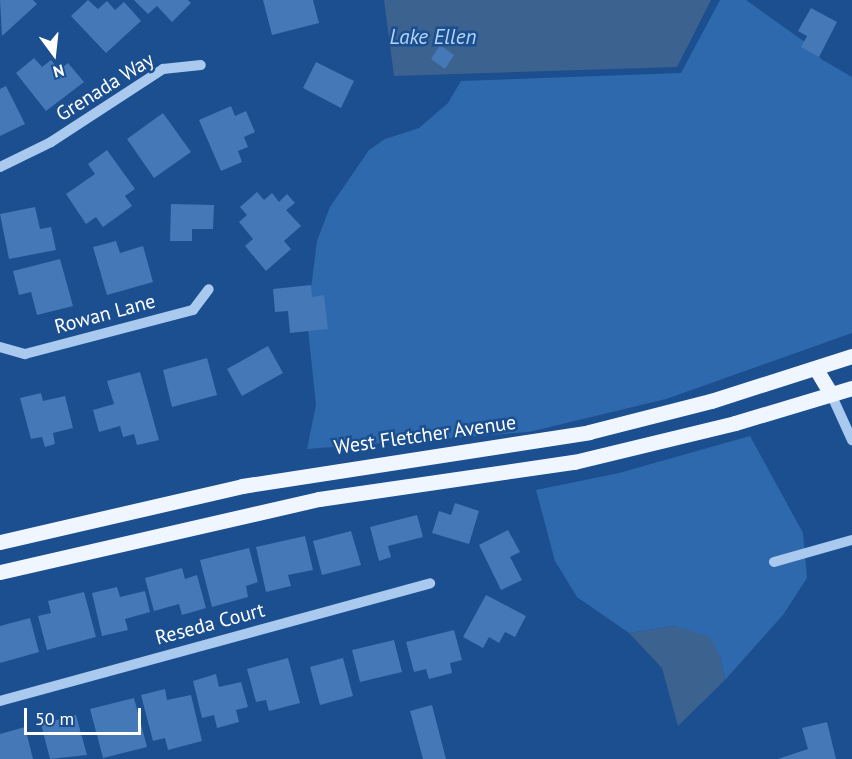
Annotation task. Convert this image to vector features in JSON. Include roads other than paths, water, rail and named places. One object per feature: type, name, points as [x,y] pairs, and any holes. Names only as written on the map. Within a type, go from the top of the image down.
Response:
[{"type":"main road","name":"West Fletcher Avenue","points":[[0,542],[242,486],[590,432],[711,402],[852,356]]},
{"type":"main road","points":[[816,369],[831,394]]},
{"type":"main road","points":[[0,572],[319,499],[574,462],[735,423],[852,387]]},
{"type":"street","name":"Grenada Way","points":[[0,167],[51,142],[163,69],[201,65]]},
{"type":"street","name":"Rowan Lane","points":[[0,347],[25,354],[194,310],[209,289]]},
{"type":"street","points":[[831,394],[852,440]]},
{"type":"street","points":[[774,562],[852,540]]},
{"type":"street","name":"Reseda Court","points":[[0,701],[430,583]]},
{"type":"water","name":"Lake Ellen","points":[[384,0],[711,0],[677,67],[394,76]]},
{"type":"water","points":[[675,626],[710,637],[720,657],[725,680],[678,726],[662,668],[629,633]]}]
